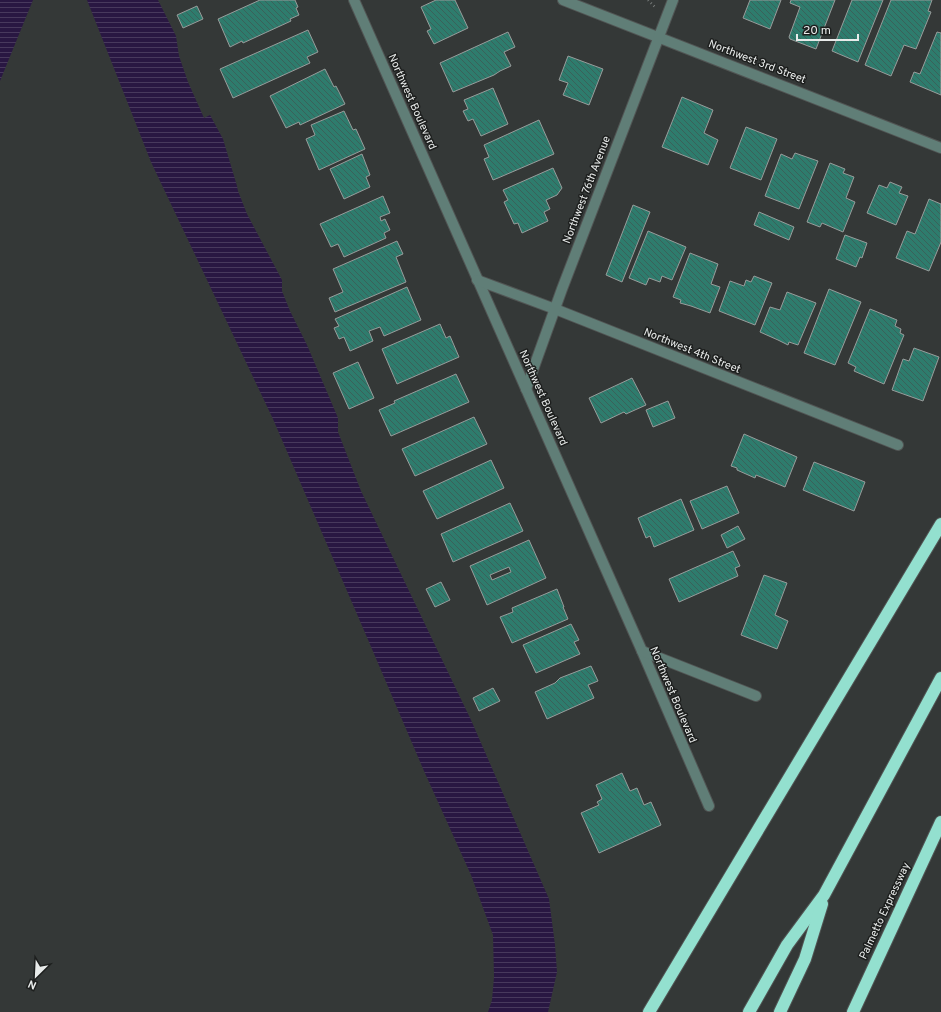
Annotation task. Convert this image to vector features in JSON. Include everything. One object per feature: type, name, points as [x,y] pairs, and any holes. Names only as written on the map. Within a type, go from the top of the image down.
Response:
[{"type":"highway","points":[[649,1012],[941,524]]},
{"type":"highway","points":[[749,1012],[787,945],[824,895],[941,678]]},
{"type":"highway","name":"Palmetto Expressway","points":[[853,1012],[941,822]]},
{"type":"highway","points":[[780,1012],[805,959],[824,895]]},
{"type":"street","name":"Northwest Boulevard","points":[[354,0],[709,806]]},
{"type":"street","name":"Northwest 3rd Street","points":[[563,0],[941,148]]},
{"type":"street","name":"Northwest 76th Avenue","points":[[526,388],[673,0]]},
{"type":"street","name":"Northwest 4th Street","points":[[477,280],[555,309],[898,445]]},
{"type":"street","points":[[642,652],[756,696]]},
{"type":"path","points":[[648,0],[656,8]]},
{"type":"shaded area","points":[[0,0],[33,0],[0,81]]},
{"type":"shaded area","points":[[87,0],[158,0],[176,36],[179,56],[188,82],[204,118],[210,115],[223,139],[238,191],[247,214],[282,280],[282,291],[290,311],[307,345],[338,418],[338,432],[361,491],[471,720],[549,899],[557,972],[548,1012],[488,1012],[492,1000],[494,977],[493,935],[471,875],[424,771],[273,419],[151,162]]},
{"type":"building","points":[[260,0],[295,0],[299,15],[290,19],[291,21],[243,43],[242,41],[230,47],[218,19]]},
{"type":"building","points":[[436,0],[455,0],[468,28],[434,44],[427,31],[431,29],[421,7]]},
{"type":"building","points":[[750,0],[781,0],[770,29],[743,18]]},
{"type":"building","points":[[791,0],[835,0],[816,49],[790,39],[789,37],[800,7],[790,3]]},
{"type":"building","points":[[852,0],[883,0],[858,62],[832,51]]},
{"type":"building","points":[[891,0],[932,0],[928,11],[931,12],[916,49],[904,45],[891,76],[865,65]]},
{"type":"building","points":[[197,6],[203,19],[183,28],[177,15]]},
{"type":"building","points":[[308,30],[318,52],[307,57],[310,63],[233,98],[220,69]]},
{"type":"building","points":[[508,32],[515,47],[504,52],[511,66],[494,75],[453,92],[440,63]]},
{"type":"building","points":[[937,32],[941,33],[941,95],[910,82],[914,72],[920,74]]},
{"type":"building","points":[[568,56],[603,69],[589,105],[563,95],[568,83],[559,80]]},
{"type":"building","points":[[325,69],[345,104],[300,125],[299,122],[286,128],[270,96]]},
{"type":"building","points":[[493,88],[508,124],[481,136],[473,119],[468,121],[463,111],[468,109],[464,100]]},
{"type":"building","points":[[682,97],[713,110],[704,133],[718,140],[708,165],[662,147]]},
{"type":"building","points":[[344,111],[353,130],[356,129],[365,149],[319,170],[306,139],[315,135],[311,125]]},
{"type":"building","points":[[539,120],[554,154],[493,180],[484,159],[489,157],[484,145]]},
{"type":"building","points":[[746,127],[777,139],[761,180],[730,168]]},
{"type":"building","points":[[795,153],[818,161],[799,209],[765,196],[781,154],[792,159]]},
{"type":"building","points":[[362,154],[370,175],[366,177],[370,187],[344,199],[330,169]]},
{"type":"building","points":[[830,163],[845,169],[843,173],[854,177],[846,198],[855,202],[843,232],[822,223],[820,227],[807,222]]},
{"type":"building","points":[[553,168],[562,188],[557,195],[546,200],[550,209],[544,212],[548,221],[522,233],[518,223],[514,224],[504,202],[508,200],[503,190]]},
{"type":"building","points":[[890,182],[902,187],[899,193],[908,196],[896,225],[867,213],[879,185],[887,188]]},
{"type":"building","points":[[383,196],[390,213],[380,217],[381,221],[385,219],[390,230],[384,233],[386,238],[344,257],[338,244],[331,247],[320,224]]},
{"type":"building","points":[[929,199],[941,204],[941,242],[929,271],[896,258],[907,231],[915,234]]},
{"type":"building","points":[[633,205],[650,212],[622,282],[606,275]]},
{"type":"building","points":[[759,212],[794,227],[789,240],[754,225]]},
{"type":"building","points":[[648,231],[686,247],[672,280],[662,276],[660,282],[649,278],[646,285],[629,278]]},
{"type":"building","points":[[845,235],[867,243],[862,258],[860,257],[856,267],[836,259]]},
{"type":"building","points":[[397,241],[403,254],[396,257],[406,282],[335,312],[329,298],[343,292],[333,269]]},
{"type":"building","points":[[690,253],[718,264],[711,284],[720,287],[710,313],[680,303],[681,300],[673,297]]},
{"type":"building","points":[[754,276],[772,283],[755,325],[719,311],[730,281],[744,286],[746,280],[751,282]]},
{"type":"building","points":[[407,287],[421,320],[384,336],[380,327],[369,331],[373,341],[350,351],[344,337],[339,339],[334,328],[339,326],[335,319]]},
{"type":"building","points":[[829,289],[861,302],[835,365],[804,353]]},
{"type":"building","points":[[787,292],[816,303],[798,345],[789,342],[788,345],[760,332],[770,307],[780,310]]},
{"type":"building","points":[[870,309],[897,320],[895,326],[901,329],[900,333],[904,335],[884,384],[854,371],[856,367],[848,363]]},
{"type":"building","points":[[440,324],[446,338],[450,336],[459,357],[397,384],[382,349]]},
{"type":"building","points":[[914,348],[939,357],[923,401],[892,390],[903,359],[909,361]]},
{"type":"building","points":[[358,362],[374,398],[349,409],[333,373]]},
{"type":"building","points":[[456,374],[469,402],[391,436],[379,410],[395,403],[394,401]]},
{"type":"building","points":[[632,378],[646,405],[626,414],[624,412],[601,423],[589,398]]},
{"type":"building","points":[[668,401],[675,418],[653,427],[646,410]]},
{"type":"building","points":[[474,417],[487,444],[415,476],[402,449]]},
{"type":"building","points":[[744,434],[797,457],[785,487],[756,475],[755,478],[731,466]]},
{"type":"building","points":[[491,460],[504,488],[437,519],[423,491]]},
{"type":"building","points":[[814,462],[865,482],[854,511],[803,490]]},
{"type":"building","points":[[727,486],[739,513],[702,529],[690,501]]},
{"type":"building","points":[[681,499],[694,530],[654,547],[650,536],[646,538],[638,518]]},
{"type":"building","points":[[510,503],[523,531],[453,562],[441,534]]},
{"type":"building","points":[[738,526],[745,539],[727,548],[721,535]]},
{"type":"building","points":[[529,540],[546,578],[487,605],[470,566]],"holes":[[[509,567],[511,572],[492,580],[490,575]]]},
{"type":"building","points":[[733,551],[740,566],[735,568],[738,576],[679,602],[669,579]]},
{"type":"building","points":[[764,575],[787,583],[775,615],[788,621],[777,649],[741,635]]},
{"type":"building","points":[[441,582],[450,600],[435,607],[426,589]]},
{"type":"building","points":[[557,589],[568,619],[512,643],[500,617],[513,612],[512,608]]},
{"type":"building","points":[[571,624],[579,640],[574,642],[580,654],[536,673],[523,645]]},
{"type":"building","points":[[591,666],[598,681],[588,685],[594,698],[547,719],[535,692],[555,683],[560,678]]},
{"type":"building","points":[[493,688],[500,701],[479,711],[473,698]]},
{"type":"building","points":[[622,773],[630,791],[637,788],[644,805],[651,802],[661,825],[599,853],[581,813],[599,805],[597,802],[602,799],[596,785]]}]
